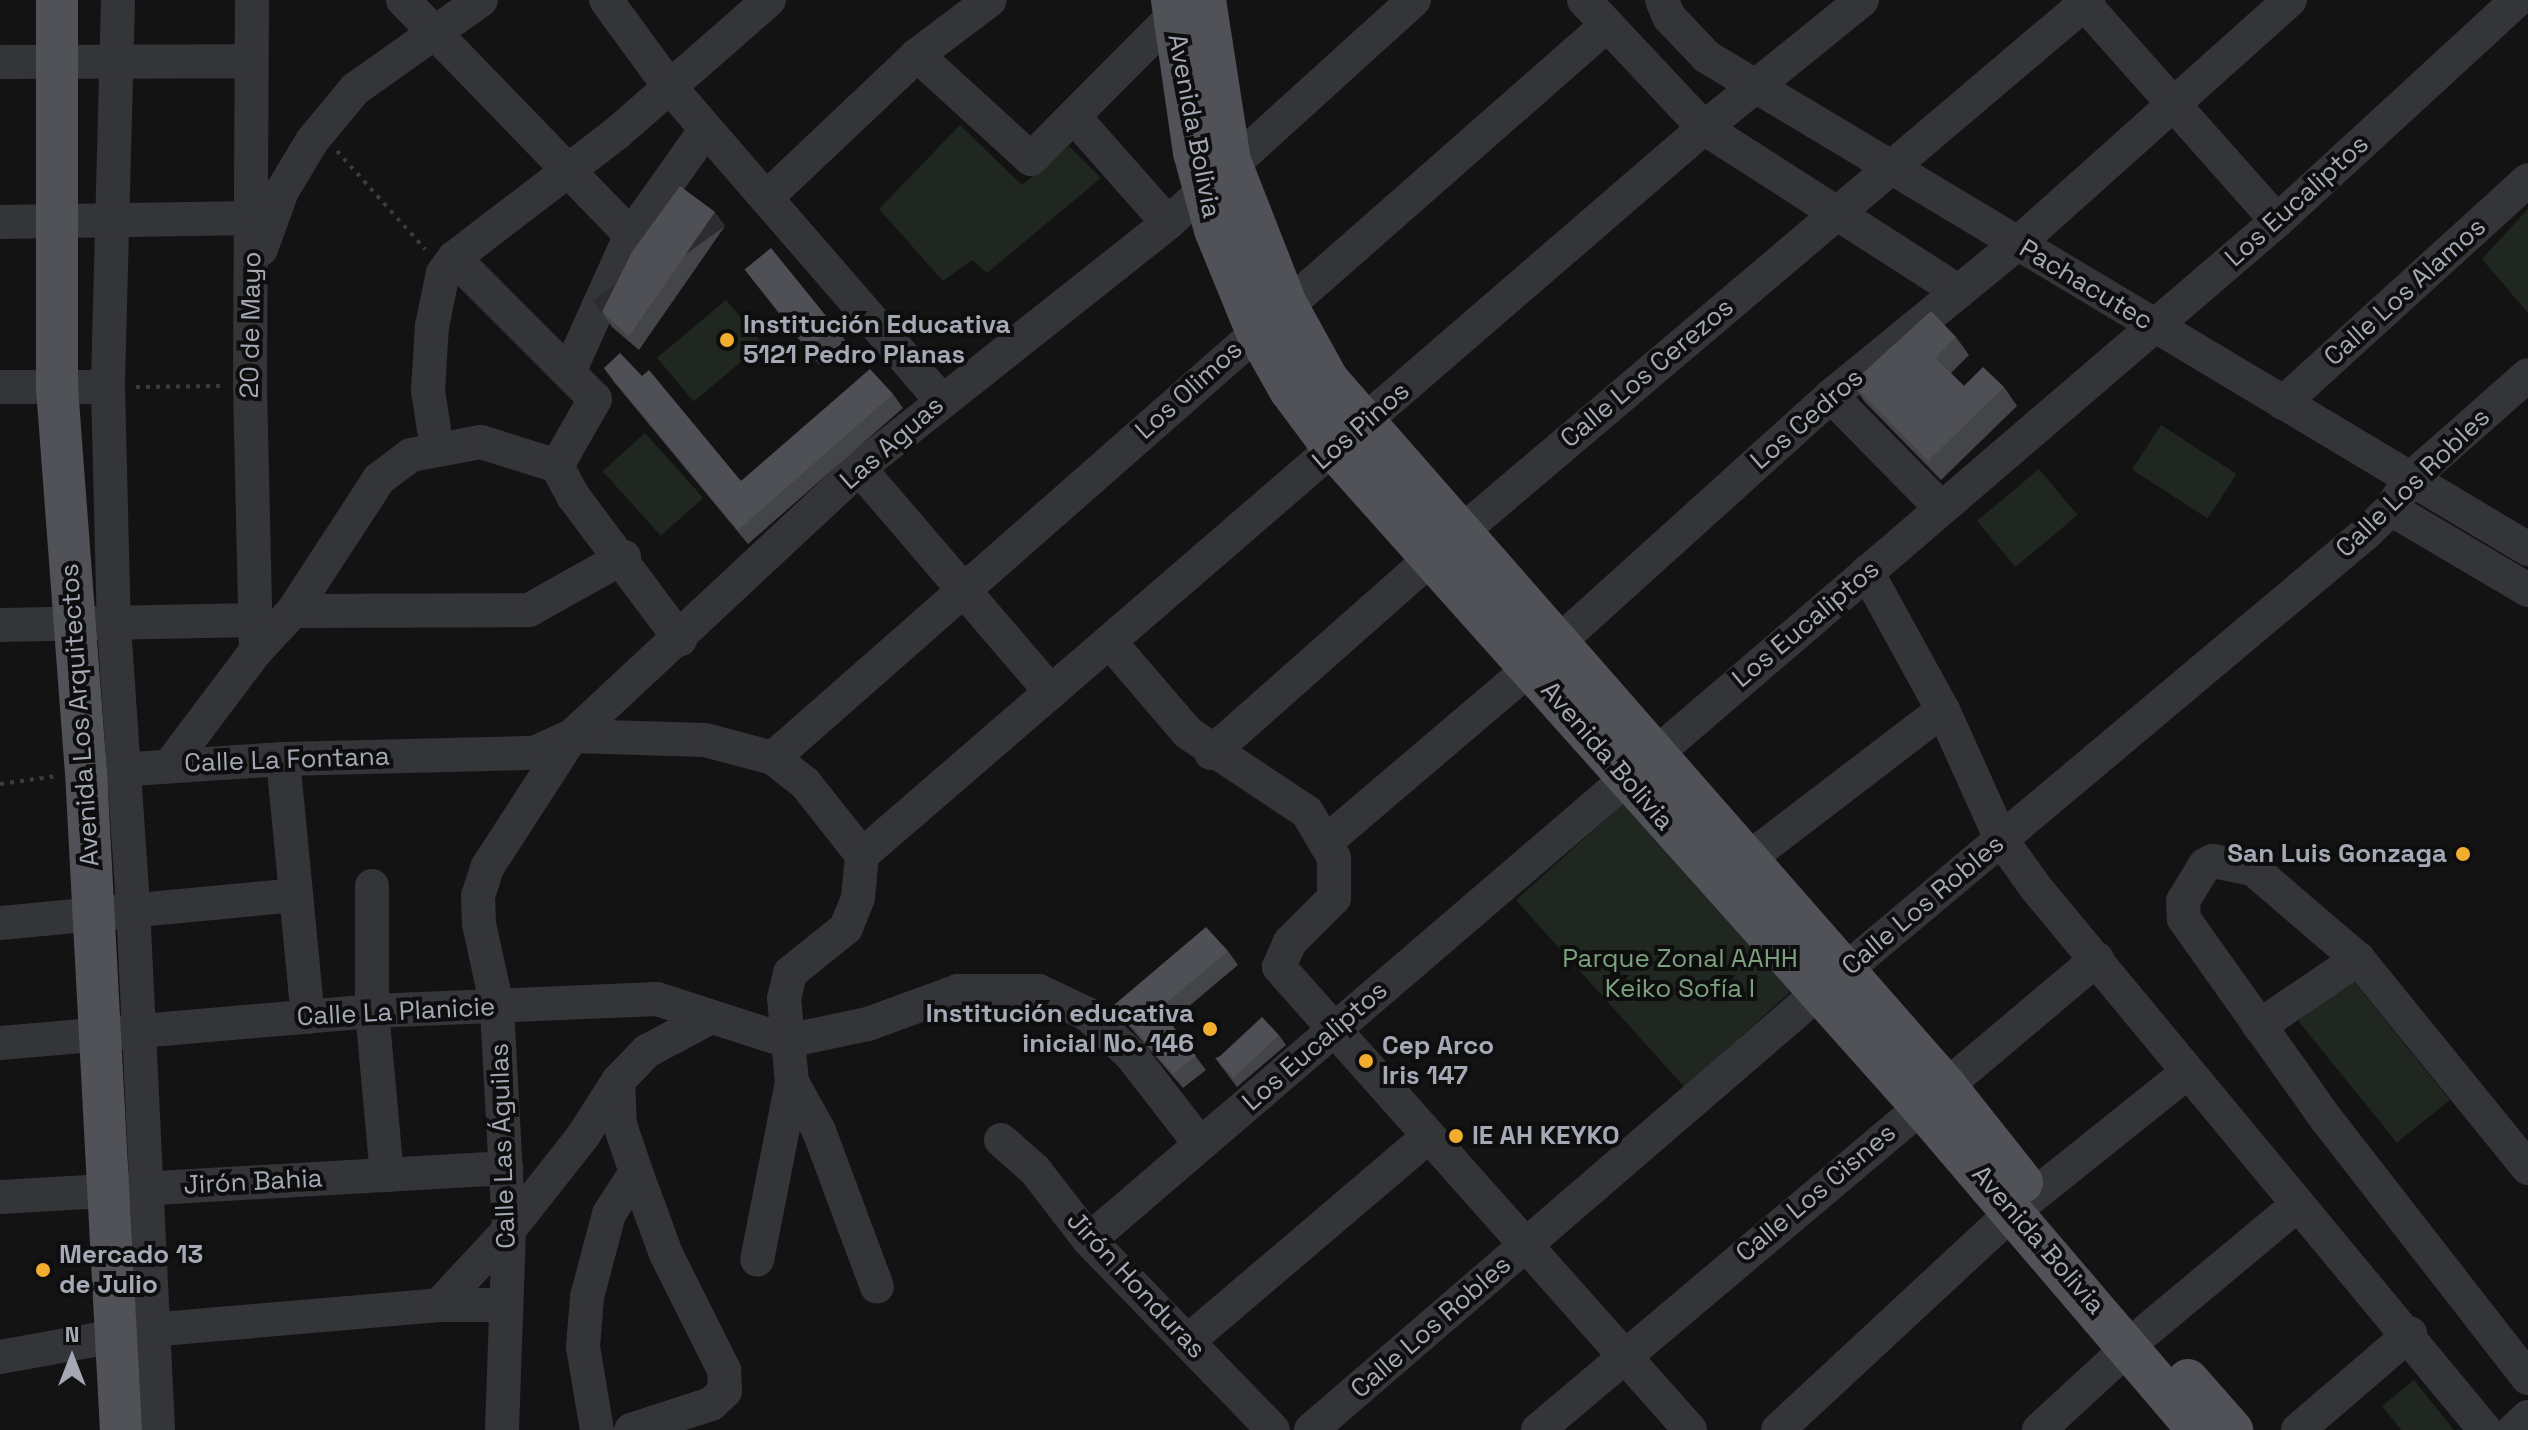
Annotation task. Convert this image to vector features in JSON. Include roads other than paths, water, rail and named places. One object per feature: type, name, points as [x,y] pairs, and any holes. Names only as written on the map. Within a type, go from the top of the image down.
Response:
[{"type":"main road","name":"Avenida Los Arquitectos","points":[[57,0],[54,221],[57,388],[94,626],[105,770],[92,911],[120,1033],[133,1334],[121,1430]]},
{"type":"main road","name":"Avenida Bolivia","points":[[1185,4],[1232,277],[1271,317],[1290,390],[1349,436],[1933,1096],[2138,1338],[2232,1430]]},
{"type":"main road","name":"Avenida Bolivia","points":[[2138,1338],[2198,1430]]},
{"type":"street","name":"Avenida Los Arquitectos","points":[[94,626],[108,387],[118,0]]},
{"type":"street","name":"20 de Mayo","points":[[252,0],[248,61],[253,218],[250,386],[256,636]]},
{"type":"street","points":[[403,0],[438,32],[566,171],[631,235]]},
{"type":"street","points":[[252,276],[282,191],[320,131],[355,89],[481,0]]},
{"type":"street","points":[[606,0],[669,86],[940,399]]},
{"type":"street","points":[[437,449],[428,391],[448,266],[669,86],[769,0]]},
{"type":"street","points":[[766,198],[917,55],[990,0]]},
{"type":"street","name":"Las Aguas","points":[[488,866],[572,736],[680,639],[859,468],[940,399],[1168,223],[1216,174],[1414,0]]},
{"type":"street","points":[[1584,0],[1704,128],[1959,292]]},
{"type":"street","name":"Pachacutec","points":[[1662,0],[1669,17],[1707,57],[2528,549]]},
{"type":"street","name":"Los Pinos","points":[[862,855],[1704,128],[1760,86],[1862,0]]},
{"type":"street","name":"Los Cedros","points":[[1327,841],[1544,656],[1831,396],[2017,244],[2290,0]]},
{"type":"street","name":"Los Eucaliptos","points":[[1089,1240],[2277,221],[2517,0]]},
{"type":"street","points":[[2084,1],[2175,100],[2277,221]]},
{"type":"street","name":"Calle Los Cerezos","points":[[1211,753],[1446,545],[2084,1]]},
{"type":"street","points":[[917,55],[1031,159],[1185,4]]},
{"type":"street","name":"Los Olimos","points":[[773,758],[1271,317],[1607,25]]},
{"type":"street","points":[[0,62],[248,61]]},
{"type":"street","points":[[1075,118],[1168,223]]},
{"type":"street","points":[[569,372],[631,235],[706,129]]},
{"type":"street","name":"Calle Los Alamos","points":[[2283,403],[2528,180]]},
{"type":"street","points":[[0,222],[253,218]]},
{"type":"street","points":[[448,266],[569,372],[595,399],[557,466]]},
{"type":"street","name":"Calle Los Robles","points":[[1311,1430],[1831,982],[2391,509],[2410,479],[2528,375]]},
{"type":"street","points":[[0,387],[108,387]]},
{"type":"street","points":[[1831,396],[1941,508]]},
{"type":"street","points":[[170,765],[256,636],[293,611],[379,479],[411,455],[481,442],[557,466],[573,496],[624,557],[680,639]]},
{"type":"street","points":[[859,468],[1051,692]]},
{"type":"street","points":[[2391,509],[2528,590]]},
{"type":"street","points":[[293,611],[529,610],[624,557]]},
{"type":"street","points":[[1867,572],[1943,710],[2001,839],[2295,1207],[2410,1334],[2485,1430]]},
{"type":"street","points":[[0,625],[94,626],[256,636]]},
{"type":"street","points":[[1110,642],[1188,733],[1211,753],[1291,800],[1327,841],[1334,858],[1334,898],[1290,942],[1279,967],[1690,1430]]},
{"type":"street","points":[[1732,872],[1943,710]]},
{"type":"street","points":[[572,736],[705,740],[773,758],[805,783],[862,855],[858,898],[846,928],[790,973],[784,998],[792,1082],[757,1260]]},
{"type":"street","name":"Calle La Fontana","points":[[105,770],[283,759],[534,753],[572,736]]},
{"type":"street","points":[[283,759],[308,1017]]},
{"type":"street","name":"Avenida Los Arquitectos","points":[[105,770],[133,907],[120,1033]]},
{"type":"street","points":[[2528,1168],[2358,959],[2253,869],[2213,861],[2205,865],[2180,911],[2259,1026],[2528,1378]]},
{"type":"street","name":"Calle Las Águilas","points":[[488,866],[478,896],[479,924],[497,1006],[509,1230],[502,1430]]},
{"type":"street","points":[[372,886],[372,1011],[387,1175]]},
{"type":"street","points":[[0,923],[133,907],[296,895]]},
{"type":"street","name":"Calle Los Cisnes","points":[[1538,1430],[1623,1355],[2097,959]]},
{"type":"street","points":[[2259,1026],[2358,959]]},
{"type":"street","points":[[787,1041],[868,1024],[958,991],[1039,991],[1087,1014],[1132,1056],[1200,1144]]},
{"type":"street","name":"Calle La Planicie","points":[[0,1043],[372,1011],[657,999],[787,1041]]},
{"type":"street","points":[[439,1305],[509,1230],[583,1136],[618,1081],[647,1051],[711,1017]]},
{"type":"street","points":[[1778,1430],[2023,1204],[2188,1072]]},
{"type":"street","points":[[618,1081],[620,1125],[636,1172],[666,1254],[724,1370],[725,1391],[711,1404],[631,1430]]},
{"type":"street","points":[[792,1082],[819,1131],[877,1287]]},
{"type":"street","points":[[1188,1341],[1429,1136]]},
{"type":"street","name":"Jirón Honduras","points":[[1001,1140],[1035,1170],[1089,1240],[1273,1430]]},
{"type":"street","name":"Jirón Bahia","points":[[0,1197],[506,1168]]},
{"type":"street","points":[[597,1430],[583,1347],[587,1297],[609,1214],[636,1172]]},
{"type":"street","points":[[2039,1430],[2138,1338],[2295,1207]]},
{"type":"street","points":[[0,1357],[133,1334],[439,1305],[506,1305]]},
{"type":"street","name":"Avenida Los Arquitectos","points":[[133,1334],[158,1430]]},
{"type":"street","points":[[2298,1430],[2410,1334]]},
{"type":"street","points":[[2514,1430],[2528,1417]]},
{"type":"place","name":"Institución Educativa 5121 Pedro Planas","points":[[727,340]]},
{"type":"place","name":"San Luis Gonzaga","points":[[2463,854]]},
{"type":"place","name":"Institución educativa inicial No. 146","points":[[1210,1029]]},
{"type":"place","name":"Cep Arco Iris 147","points":[[1366,1061]]},
{"type":"place","name":"IE AH KEYKO","points":[[1456,1136]]},
{"type":"place","name":"Mercado 13 de Julio","points":[[43,1270]]},
{"type":"park label","name":"Parque Zonal AAHH Keiko Sofía I","points":[[1680,974]]}]
